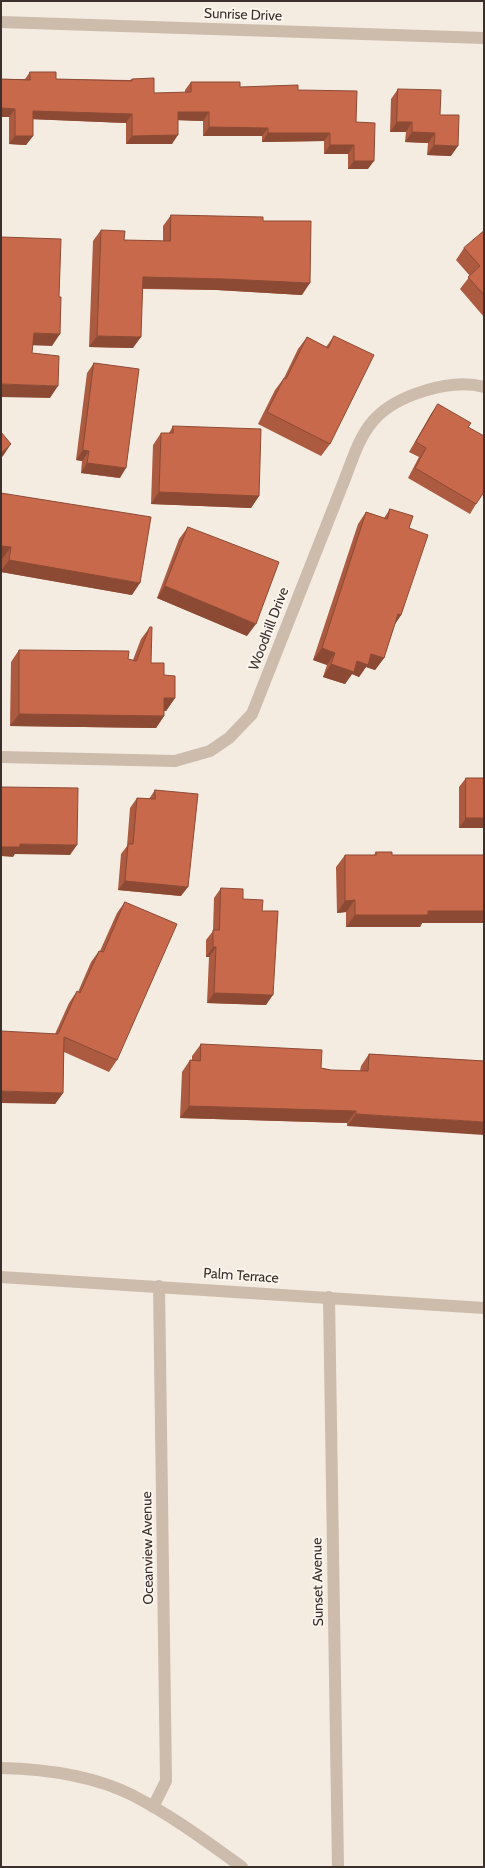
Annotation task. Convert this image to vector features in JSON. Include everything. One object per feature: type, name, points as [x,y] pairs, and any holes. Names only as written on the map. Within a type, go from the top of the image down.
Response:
[{"type":"street","name":"Sunrise Drive","points":[[1,22],[484,38]]},
{"type":"street","name":"Woodhill Drive","points":[[1,757],[174,761],[210,751],[230,738],[252,714],[360,441],[374,420],[396,404],[427,390],[442,387],[484,387]]},
{"type":"street","name":"Palm Terrace","points":[[1,1277],[482,1307]]},
{"type":"street","name":"Oceanview Avenue","points":[[153,1807],[166,1781],[159,1286]]},
{"type":"street","name":"Sunset Avenue","points":[[329,1297],[338,1867]]},
{"type":"street","points":[[1,1768],[46,1770],[82,1778],[131,1795],[196,1834],[242,1867]]},
{"type":"building","points":[[30,72],[56,72],[56,79],[132,81],[132,79],[154,78],[154,93],[191,92],[191,82],[240,82],[240,87],[298,85],[298,90],[357,91],[356,122],[375,123],[374,161],[354,161],[354,145],[330,145],[330,133],[268,133],[268,128],[209,127],[209,112],[178,112],[178,135],[132,136],[132,114],[33,111],[33,136],[15,136],[15,109],[1,108],[1,79],[30,80]]},
{"type":"building","points":[[398,89],[441,90],[440,115],[459,115],[458,146],[434,145],[435,133],[412,132],[412,122],[397,122]]},
{"type":"building","points":[[171,215],[263,217],[263,221],[311,221],[310,283],[143,277],[141,337],[97,336],[101,230],[125,231],[124,240],[170,241]]},
{"type":"building","points":[[484,231],[484,295],[468,277],[480,266],[464,248]]},
{"type":"building","points":[[1,237],[61,239],[60,334],[34,333],[32,353],[59,356],[58,386],[1,384]]},
{"type":"building","points":[[334,336],[374,355],[330,444],[267,412],[307,337],[328,348]]},
{"type":"building","points":[[94,363],[139,369],[126,468],[87,463],[89,451],[83,450]]},
{"type":"building","points":[[438,404],[471,423],[468,427],[484,436],[484,492],[476,504],[415,468],[426,448],[416,442]]},
{"type":"building","points":[[173,426],[261,429],[259,496],[159,492],[161,433],[173,433]]},
{"type":"building","points":[[1,432],[11,444],[1,453]]},
{"type":"building","points":[[1,493],[151,517],[140,583],[9,560],[11,547],[1,546]]},
{"type":"building","points":[[390,509],[413,516],[409,528],[428,535],[401,615],[398,614],[384,658],[371,654],[368,665],[357,661],[354,672],[331,664],[335,653],[322,648],[366,512],[387,519]]},
{"type":"building","points":[[188,527],[279,562],[256,624],[165,586]]},
{"type":"building","points":[[150,627],[152,627],[151,663],[164,663],[164,675],[175,676],[175,698],[164,698],[164,716],[19,714],[19,650],[129,651],[128,659],[136,661]]},
{"type":"building","points":[[466,778],[484,778],[484,818],[466,818]]},
{"type":"building","points":[[1,787],[78,788],[77,845],[20,844],[20,847],[1,847]]},
{"type":"building","points":[[155,790],[198,794],[188,887],[125,881],[128,844],[133,844],[137,798],[155,799]]},
{"type":"building","points":[[376,852],[392,852],[392,855],[484,855],[484,911],[428,911],[428,915],[355,915],[355,900],[345,901],[345,855],[376,855]]},
{"type":"building","points":[[221,888],[243,889],[243,899],[263,900],[262,911],[278,911],[273,995],[214,993],[216,947],[213,947],[213,930],[219,930]]},
{"type":"building","points":[[125,902],[177,924],[117,1060],[64,1037],[63,1093],[1,1091],[1,1031],[58,1034],[77,991],[80,993],[99,951],[103,952]]},
{"type":"building","points":[[201,1044],[322,1050],[321,1068],[331,1070],[368,1071],[369,1054],[484,1061],[484,1122],[356,1114],[356,1111],[189,1106],[190,1060],[200,1061]]}]
